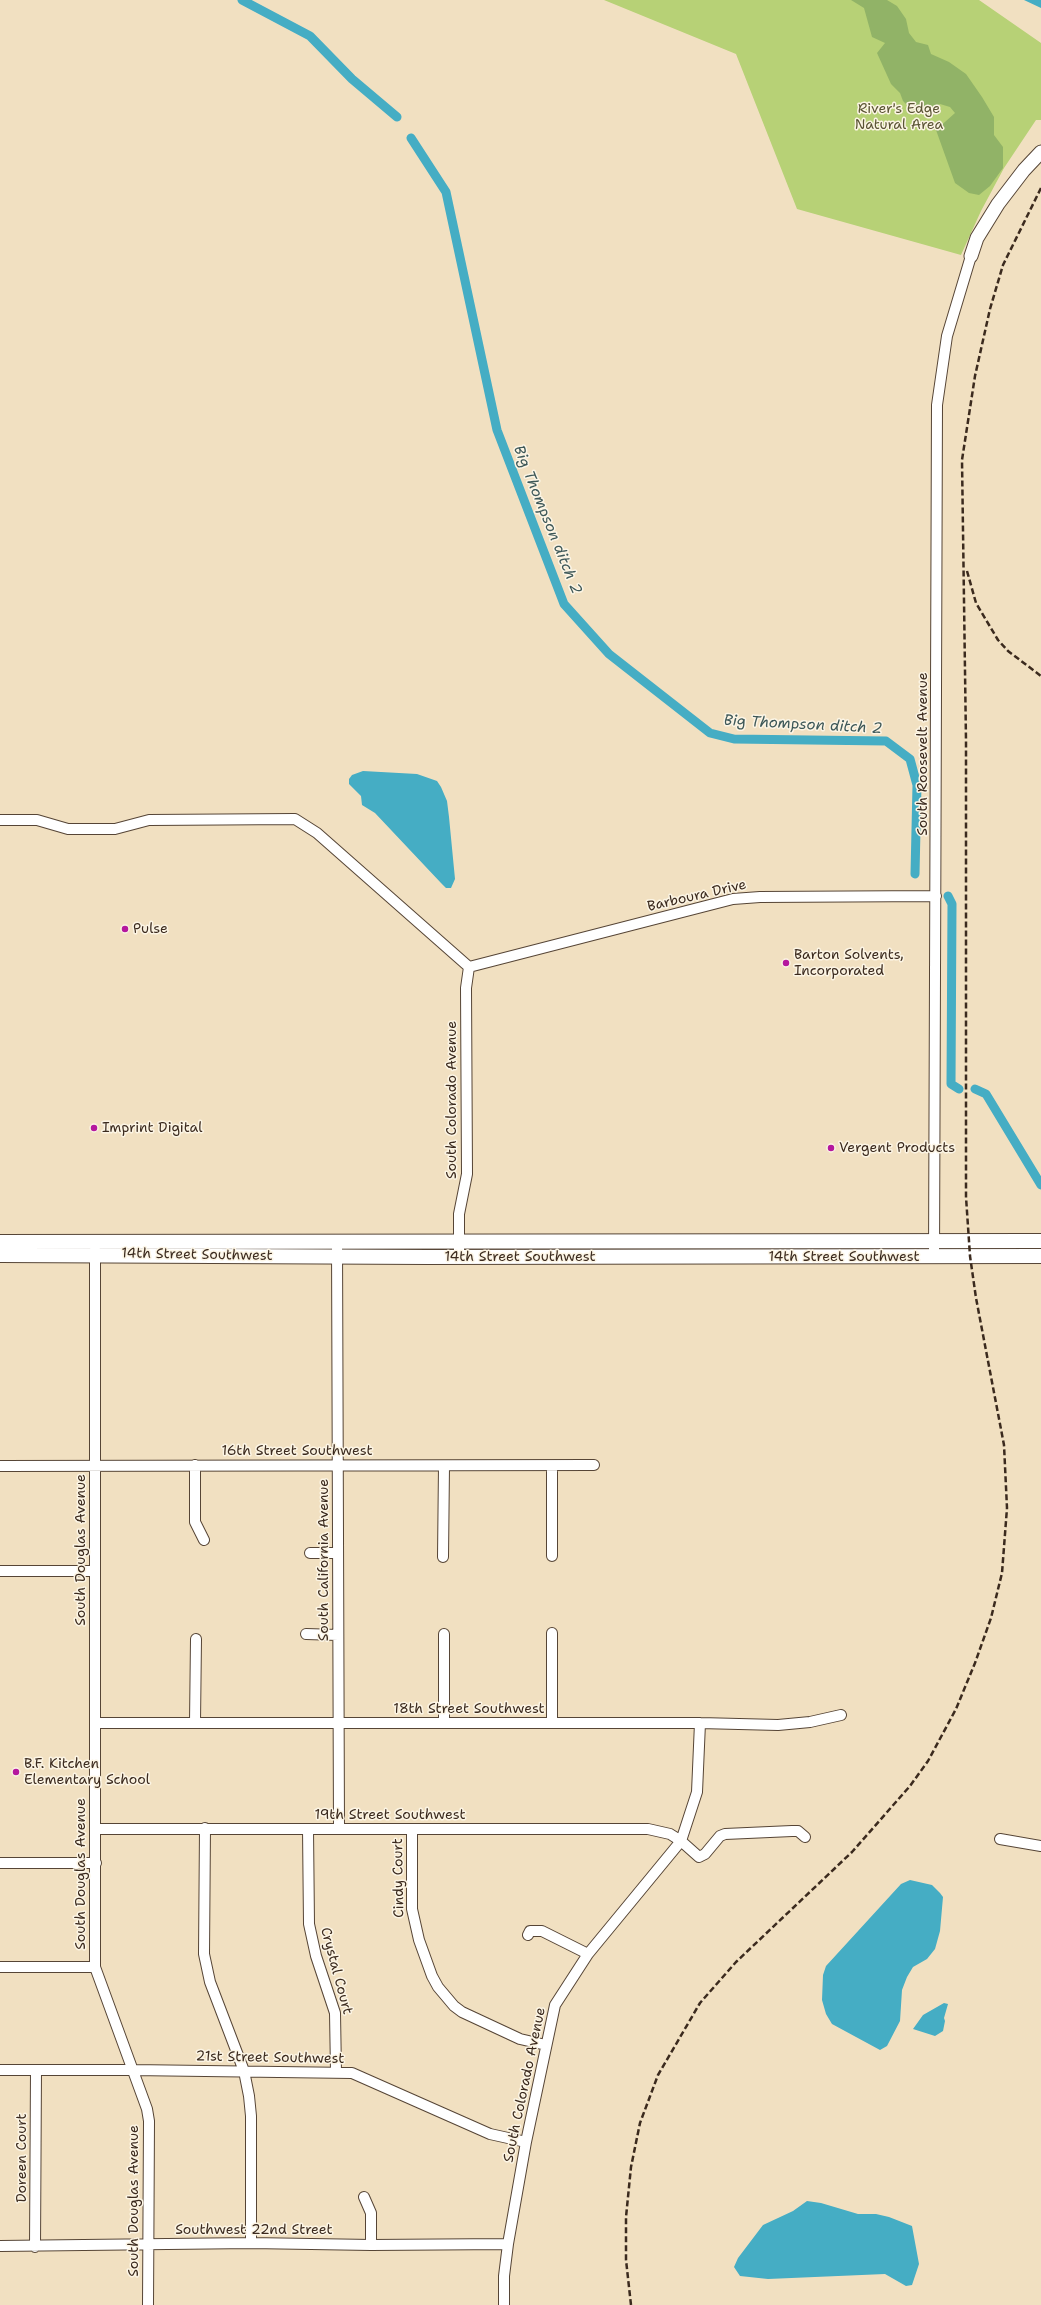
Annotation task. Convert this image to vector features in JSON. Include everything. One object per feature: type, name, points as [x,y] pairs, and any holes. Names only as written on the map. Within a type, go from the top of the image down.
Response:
[{"type":"main road","name":"14th Street Southwest","points":[[0,1255],[95,1248],[337,1242],[1041,1241]]},
{"type":"main road","name":"14th Street Southwest","points":[[0,1242],[95,1248],[337,1257],[1041,1256]]},
{"type":"street","points":[[971,256],[977,238],[998,204],[1024,170],[1041,152]]},
{"type":"street","name":"South Roosevelt Avenue","points":[[934,1257],[937,405],[947,336],[971,256]]},
{"type":"street","points":[[0,820],[37,820],[68,829],[115,830],[149,820],[295,820],[317,833],[469,967]]},
{"type":"street","name":"Barboura Drive","points":[[469,967],[733,899],[760,896],[936,896]]},
{"type":"street","name":"South Colorado Avenue","points":[[459,1257],[459,1214],[467,1174],[466,988],[469,967]]},
{"type":"street","name":"South California Avenue","points":[[337,1242],[338,1829]]},
{"type":"street","name":"South Douglas Avenue","points":[[95,1248],[95,1967],[149,2121],[147,2243],[148,2305]]},
{"type":"street","points":[[195,1465],[195,1522],[204,1540]]},
{"type":"street","name":"16th Street Southwest","points":[[0,1466],[594,1465]]},
{"type":"street","points":[[443,1557],[444,1466]]},
{"type":"street","points":[[552,1466],[552,1556]]},
{"type":"street","points":[[310,1553],[338,1553]]},
{"type":"street","points":[[0,1571],[94,1571]]},
{"type":"street","points":[[552,1633],[552,1723]]},
{"type":"street","points":[[306,1634],[338,1635]]},
{"type":"street","points":[[444,1634],[444,1722]]},
{"type":"street","points":[[195,1722],[196,1639]]},
{"type":"street","name":"18th Street Southwest","points":[[95,1723],[444,1722],[700,1723],[778,1725],[810,1722],[841,1715]]},
{"type":"street","name":"South Colorado Avenue","points":[[504,2305],[504,2276],[508,2244],[526,2142],[555,2006],[588,1954],[682,1841],[697,1792],[700,1723]]},
{"type":"street","points":[[205,1828],[204,1954],[210,1982],[244,2071],[251,2116],[251,2243]]},
{"type":"street","name":"19th Street Southwest","points":[[96,1829],[648,1829],[668,1834],[682,1841],[699,1856],[705,1854],[724,1834],[798,1831],[806,1837]]},
{"type":"street","name":"Crystal Court","points":[[308,1829],[309,1924],[316,1956],[335,2013],[336,2072]]},
{"type":"street","name":"Cindy Court","points":[[412,1829],[411,1900],[413,1919],[429,1969],[438,1987],[454,2006],[468,2015],[520,2039],[546,2045]]},
{"type":"street","points":[[1000,1839],[1041,1846]]},
{"type":"street","points":[[0,1863],[96,1863]]},
{"type":"street","points":[[528,1935],[530,1931],[542,1931],[588,1954]]},
{"type":"street","points":[[0,1967],[95,1967]]},
{"type":"street","name":"21st Street Southwest","points":[[0,2070],[352,2073],[490,2134],[526,2142]]},
{"type":"street","name":"Doreen Court","points":[[35,2247],[36,2070]]},
{"type":"street","points":[[364,2197],[371,2213],[371,2245]]},
{"type":"street","name":"Southwest 22nd Street","points":[[0,2246],[35,2247],[147,2243],[371,2245],[508,2244]]},
{"type":"green space","name":"River's Edge Natural Area","points":[[604,0],[979,0],[1041,43],[1041,120],[1036,120],[1004,168],[981,211],[961,255],[797,209],[736,54]]},
{"type":"green space","points":[[851,0],[887,0],[897,6],[906,19],[909,33],[916,42],[928,45],[931,54],[949,62],[966,74],[982,97],[994,117],[994,135],[1003,147],[1003,168],[990,186],[979,195],[969,193],[955,183],[936,130],[955,113],[950,107],[940,104],[932,109],[922,111],[910,108],[903,101],[900,93],[891,84],[877,53],[885,43],[872,37],[864,8]]},
{"type":"water","points":[[1024,0],[1041,0],[1041,8]]},
{"type":"water","points":[[363,771],[417,774],[437,781],[447,801],[455,879],[451,888],[446,888],[375,813],[362,805],[361,796],[349,784],[349,779],[352,775]]},
{"type":"water","points":[[910,1880],[932,1885],[943,1897],[940,1931],[935,1949],[927,1959],[913,1967],[907,1977],[902,1990],[900,2021],[887,2046],[880,2050],[832,2024],[826,2014],[822,2000],[823,1975],[826,1966],[901,1884]]},
{"type":"water","points":[[944,2003],[948,2004],[944,2018],[945,2021],[943,2031],[935,2036],[913,2029],[923,2015]]},
{"type":"water","points":[[807,2201],[821,2203],[858,2214],[876,2214],[889,2217],[912,2226],[919,2264],[912,2285],[906,2286],[885,2274],[768,2279],[740,2276],[734,2267],[738,2258],[763,2225],[793,2211]]},
{"type":"waterway","name":"Big Thompson ditch 2","points":[[242,0],[310,36],[352,79],[397,117]]},
{"type":"waterway","name":"Big Thompson ditch 2","points":[[411,138],[446,192],[497,430],[564,604],[609,654],[710,733],[734,739],[886,741],[910,759],[917,785],[915,874]]},
{"type":"waterway","name":"Big Thompson ditch 2","points":[[948,896],[952,904],[951,1084],[959,1089]]},
{"type":"waterway","name":"Big Thompson ditch 2","points":[[975,1089],[986,1094],[1041,1185]]},
{"type":"railway","points":[[631,2305],[626,2260],[626,2217],[631,2167],[640,2123],[658,2075],[700,2003],[736,1962],[852,1852],[910,1786],[928,1761],[956,1709],[975,1663],[991,1618],[1002,1573],[1007,1508],[1004,1445],[976,1298],[970,1256],[966,1197],[966,741],[962,460],[975,376],[990,309],[1003,265],[1041,188]]},
{"type":"railway","points":[[967,571],[976,603],[998,640],[1008,651],[1041,676]]},
{"type":"place","name":"Pulse","points":[[125,929]]},
{"type":"place","name":"Barton Solvents, Incorporated","points":[[786,963]]},
{"type":"place","name":"Imprint Digital","points":[[94,1128]]},
{"type":"place","name":"Vergent Products","points":[[831,1148]]},
{"type":"place","name":"B.F. Kitchen Elementary School","points":[[16,1772]]}]
